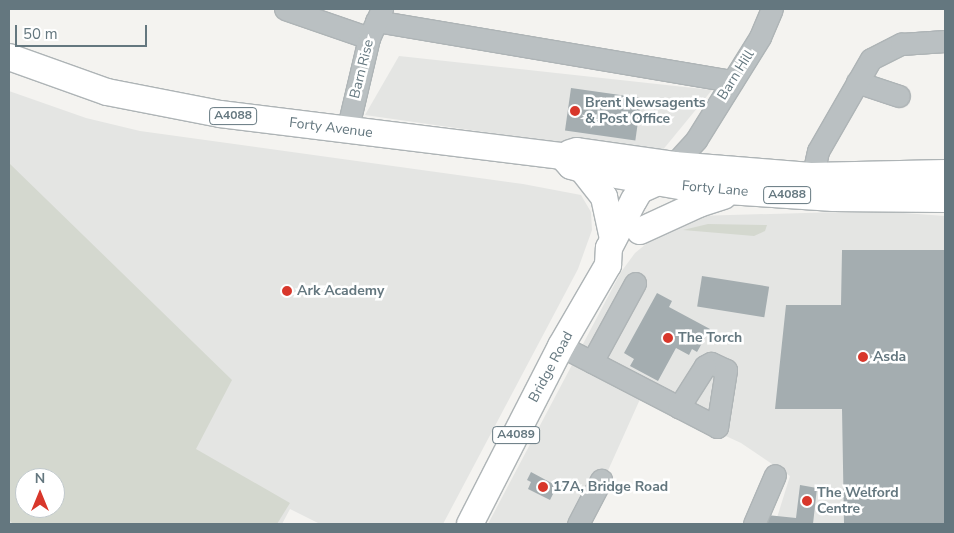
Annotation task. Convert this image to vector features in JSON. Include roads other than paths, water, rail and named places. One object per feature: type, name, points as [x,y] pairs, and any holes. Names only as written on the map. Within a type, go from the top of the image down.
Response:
[{"type":"main road","name":"Forty Avenue","points":[[9,56],[107,92],[220,114],[572,163],[656,183]]},
{"type":"main road","points":[[614,239],[604,197],[572,163],[578,151],[810,186],[945,173]]},
{"type":"main road","name":"Forty Lane","points":[[656,183],[740,192],[810,186],[834,198],[945,199]]},
{"type":"main road","name":"Bridge Road","points":[[470,524],[561,346],[608,265],[609,248],[640,190],[656,183],[659,196],[640,231],[624,257],[608,265]]},
{"type":"main road","points":[[640,231],[699,204],[740,192]]},
{"type":"street","points":[[286,9],[376,22],[732,81]]},
{"type":"street","name":"Barn Hill","points":[[656,183],[696,140],[760,37],[772,9]]},
{"type":"street","name":"Barn Rise","points":[[347,131],[376,22]]},
{"type":"street","points":[[810,186],[818,151],[870,59],[886,49],[901,44],[945,41]]},
{"type":"street","points":[[857,82],[899,96]]},
{"type":"street","points":[[592,362],[635,283]]},
{"type":"street","points":[[561,346],[679,407]]},
{"type":"street","points":[[754,524],[774,476]]},
{"type":"street","points":[[578,524],[601,480]]},
{"type":"place","name":"Brent Newsagents & Post Office","points":[[575,111]]},
{"type":"place","name":"Ark Academy","points":[[287,291]]},
{"type":"place","name":"The Torch","points":[[668,338]]},
{"type":"place","name":"Asda","points":[[863,357]]},
{"type":"place","name":"17A, Bridge Road","points":[[543,487]]},
{"type":"place","name":"The Welford Centre","points":[[807,501]]}]
